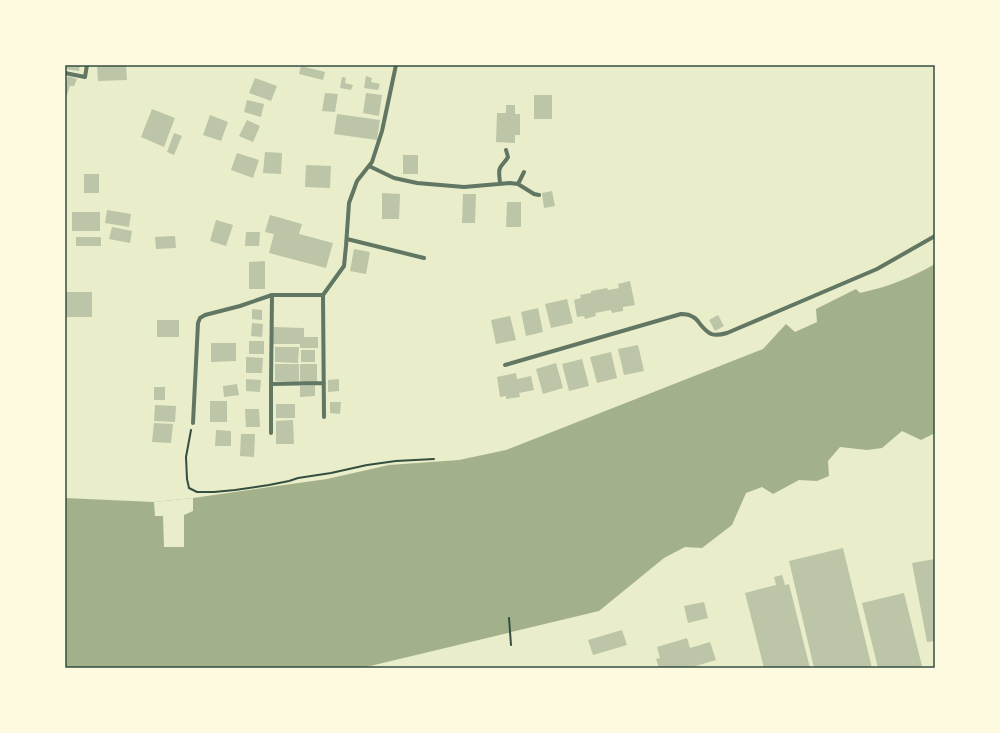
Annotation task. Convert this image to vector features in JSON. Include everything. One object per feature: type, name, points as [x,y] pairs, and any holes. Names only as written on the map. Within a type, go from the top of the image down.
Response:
[{"type":"street","points":[[65,73],[85,77],[87,65]]},
{"type":"street","points":[[324,418],[323,295],[344,266],[349,203],[356,180],[372,162],[382,131],[396,65]]},
{"type":"street","points":[[500,184],[499,171],[508,157],[506,150]]},
{"type":"street","points":[[369,166],[394,178],[417,183],[464,187],[510,183],[518,184],[534,194],[539,195]]},
{"type":"street","points":[[518,184],[524,172]]},
{"type":"street","points":[[504,365],[681,314],[687,314],[695,317],[707,333],[728,333],[877,269],[935,236]]},
{"type":"street","points":[[347,239],[424,258]]},
{"type":"street","points":[[193,423],[198,322],[200,318],[205,315],[240,306],[272,295],[323,295]]},
{"type":"street","points":[[271,433],[272,295]]},
{"type":"street","points":[[271,384],[324,383]]},
{"type":"path","points":[[193,423],[186,457],[187,479],[189,488],[197,492],[235,490],[269,485],[367,465],[396,461],[434,459]]},
{"type":"path","points":[[509,618],[511,645]]},
{"type":"shaded area","points":[[935,264],[935,433],[921,440],[902,431],[882,448],[867,450],[840,447],[828,461],[829,476],[817,481],[799,480],[773,494],[762,487],[746,493],[732,525],[702,548],[685,547],[664,558],[599,611],[361,668],[65,668],[65,498],[154,502],[193,498],[327,479],[389,465],[459,460],[506,450],[763,349],[786,324],[795,332],[817,322],[816,309],[856,289],[860,293],[899,282]]},
{"type":"pier","points":[[193,498],[193,511],[184,515],[184,547],[164,547],[163,516],[155,516],[154,502]]},
{"type":"building","points":[[65,65],[80,65],[79,71],[65,69]]},
{"type":"building","points":[[97,65],[126,65],[127,80],[98,81]]},
{"type":"building","points":[[301,66],[325,72],[323,80],[299,74]]},
{"type":"building","points":[[68,76],[77,79],[74,86],[70,86],[65,101],[65,81]]},
{"type":"building","points":[[366,76],[372,78],[371,82],[380,84],[378,90],[364,88]]},
{"type":"building","points":[[342,77],[346,78],[345,83],[353,85],[351,90],[340,88]]},
{"type":"building","points":[[255,78],[277,86],[271,101],[249,93]]},
{"type":"building","points":[[325,93],[338,94],[335,112],[322,111]]},
{"type":"building","points":[[366,93],[382,95],[379,116],[363,113]]},
{"type":"building","points":[[534,95],[552,95],[552,119],[534,119]]},
{"type":"building","points":[[247,100],[264,104],[261,117],[244,112]]},
{"type":"building","points":[[506,105],[515,105],[515,114],[520,114],[520,135],[515,135],[515,143],[496,142],[497,113],[506,113]]},
{"type":"building","points":[[152,109],[175,118],[164,147],[141,137]]},
{"type":"building","points":[[337,114],[380,120],[377,140],[334,134]]},
{"type":"building","points":[[210,115],[228,122],[221,141],[203,135]]},
{"type":"building","points":[[247,120],[260,126],[253,142],[239,136]]},
{"type":"building","points":[[174,133],[182,136],[174,155],[167,152]]},
{"type":"building","points":[[265,152],[282,153],[281,174],[263,173]]},
{"type":"building","points":[[237,153],[259,160],[253,178],[231,170]]},
{"type":"building","points":[[403,155],[418,155],[418,174],[403,174]]},
{"type":"building","points":[[306,165],[331,166],[330,188],[305,187]]},
{"type":"building","points":[[84,174],[99,174],[99,193],[84,193]]},
{"type":"building","points":[[552,191],[555,206],[544,208],[542,193]]},
{"type":"building","points":[[382,193],[400,194],[399,219],[382,219]]},
{"type":"building","points":[[463,194],[476,194],[475,223],[462,223]]},
{"type":"building","points":[[507,202],[521,202],[521,227],[506,227]]},
{"type":"building","points":[[107,210],[131,214],[129,227],[105,223]]},
{"type":"building","points":[[72,212],[100,212],[100,231],[72,231]]},
{"type":"building","points":[[270,215],[302,224],[299,234],[333,243],[326,268],[269,253],[274,234],[265,232]]},
{"type":"building","points":[[216,220],[233,225],[226,246],[210,241]]},
{"type":"building","points":[[112,227],[132,231],[130,243],[109,239]]},
{"type":"building","points":[[246,232],[260,232],[259,246],[245,246]]},
{"type":"building","points":[[175,236],[176,248],[156,249],[155,237]]},
{"type":"building","points":[[76,237],[101,237],[101,246],[76,246]]},
{"type":"building","points":[[354,249],[370,252],[366,274],[350,271]]},
{"type":"building","points":[[265,261],[265,289],[249,289],[249,262]]},
{"type":"building","points":[[630,281],[635,305],[623,307],[623,311],[612,313],[611,310],[595,313],[596,316],[585,319],[584,316],[577,317],[574,300],[581,298],[580,295],[607,288],[608,290],[619,288],[618,284]]},
{"type":"building","points":[[65,292],[92,292],[92,317],[65,317]]},
{"type":"building","points":[[567,299],[573,323],[551,328],[545,304]]},
{"type":"building","points":[[538,308],[543,332],[526,336],[521,312]]},
{"type":"building","points":[[252,309],[262,310],[262,320],[252,319]]},
{"type":"building","points":[[718,315],[724,326],[715,331],[709,320]]},
{"type":"building","points":[[510,316],[516,340],[496,344],[491,320]]},
{"type":"building","points":[[157,320],[179,320],[179,337],[157,337]]},
{"type":"building","points":[[252,323],[263,324],[262,337],[251,336]]},
{"type":"building","points":[[273,327],[304,328],[304,337],[318,337],[318,348],[300,348],[300,344],[273,344]]},
{"type":"building","points":[[249,341],[264,341],[264,354],[249,354]]},
{"type":"building","points":[[211,343],[236,343],[236,361],[211,362]]},
{"type":"building","points":[[638,345],[644,371],[624,375],[618,349]]},
{"type":"building","points":[[275,347],[299,347],[298,363],[275,362]]},
{"type":"building","points":[[301,350],[315,350],[315,362],[301,362]]},
{"type":"building","points":[[611,352],[617,378],[597,383],[590,357]]},
{"type":"building","points":[[246,357],[263,358],[262,373],[246,373]]},
{"type":"building","points":[[582,359],[589,386],[569,391],[562,364]]},
{"type":"building","points":[[556,363],[563,388],[543,394],[536,369]]},
{"type":"building","points":[[275,364],[299,364],[299,382],[275,381]]},
{"type":"building","points":[[300,364],[317,364],[317,382],[300,382]]},
{"type":"building","points":[[516,373],[517,379],[531,376],[534,390],[519,393],[520,397],[506,399],[506,396],[500,397],[497,377]]},
{"type":"building","points":[[246,379],[261,380],[260,392],[246,391]]},
{"type":"building","points":[[339,379],[339,391],[328,392],[328,380]]},
{"type":"building","points":[[237,384],[239,395],[224,397],[223,386]]},
{"type":"building","points":[[315,385],[315,396],[300,397],[300,386]]},
{"type":"building","points":[[154,387],[165,387],[165,400],[154,400]]},
{"type":"building","points":[[210,401],[227,401],[227,422],[210,422]]},
{"type":"building","points":[[330,402],[341,402],[340,414],[330,413]]},
{"type":"building","points":[[276,404],[295,404],[295,418],[276,418]]},
{"type":"building","points":[[155,405],[176,406],[175,422],[154,421]]},
{"type":"building","points":[[245,409],[259,409],[260,427],[246,427]]},
{"type":"building","points":[[293,420],[294,444],[276,444],[276,421]]},
{"type":"building","points":[[154,423],[173,424],[171,443],[152,442]]},
{"type":"building","points":[[216,430],[231,431],[231,446],[215,446]]},
{"type":"building","points":[[241,434],[255,434],[254,457],[240,456]]},
{"type":"building","points":[[843,548],[872,668],[814,668],[789,561]]},
{"type":"building","points":[[935,559],[935,641],[927,642],[912,563]]},
{"type":"building","points":[[782,575],[785,585],[789,584],[810,668],[764,668],[745,593],[776,585],[774,577]]},
{"type":"building","points":[[904,593],[922,666],[915,668],[878,668],[862,603]]},
{"type":"building","points":[[704,602],[708,618],[688,623],[684,606]]},
{"type":"building","points":[[622,630],[627,645],[593,655],[588,640]]},
{"type":"building","points":[[687,638],[690,648],[710,642],[716,660],[689,668],[659,668],[656,659],[660,658],[657,647]]}]
